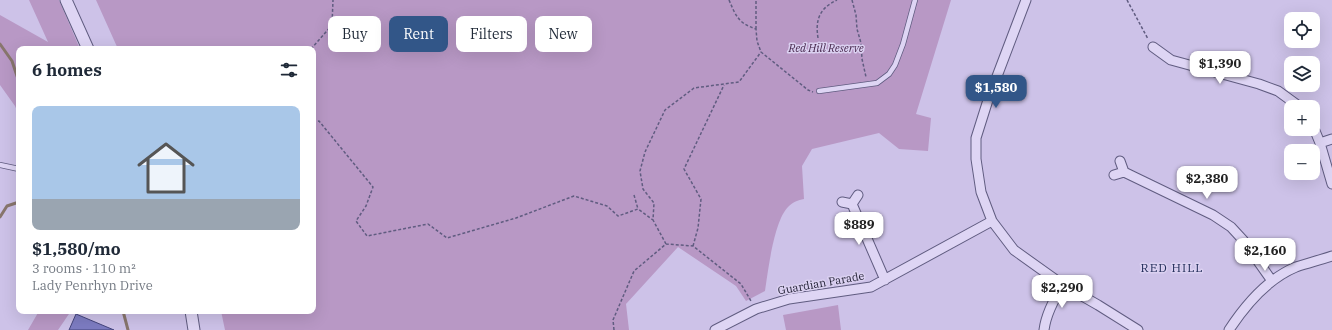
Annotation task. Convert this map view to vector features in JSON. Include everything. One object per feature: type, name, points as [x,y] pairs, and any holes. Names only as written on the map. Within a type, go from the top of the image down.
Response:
[{"type":"street","points":[[66,0],[87,46]]},
{"type":"street","points":[[1026,0],[986,106],[976,138],[976,159],[981,192],[992,222],[1014,250],[1063,286],[1098,305],[1138,330]]},
{"type":"street","points":[[1153,47],[1171,60],[1259,84],[1278,91],[1290,100]]},
{"type":"street","points":[[1317,136],[1332,184]]},
{"type":"street","points":[[1320,143],[1332,139]]},
{"type":"street","points":[[1120,161],[1124,172]]},
{"type":"street","points":[[1114,175],[1124,172],[1213,215],[1231,227],[1243,240],[1272,280]]},
{"type":"street","points":[[852,204],[858,195]]},
{"type":"street","points":[[842,202],[852,204]]},
{"type":"street","points":[[852,204],[885,280]]},
{"type":"street","name":"Guardian Parade","points":[[715,330],[756,309],[789,300],[871,287],[992,222]]},
{"type":"street","points":[[1229,330],[1254,297],[1272,280],[1296,267],[1332,256]]},
{"type":"street","points":[[1044,330],[1055,298],[1063,286]]},
{"type":"street","points":[[191,314],[194,330]]},
{"type":"lane","points":[[819,91],[877,83],[889,74],[895,65],[915,0]]},
{"type":"lane","points":[[0,165],[16,168]]},
{"type":"path","points":[[314,46],[332,25],[332,0]]},
{"type":"path","points":[[729,0],[738,19],[747,26],[756,29]]},
{"type":"path","points":[[756,0],[757,40],[761,52],[772,63],[808,90],[819,91]]},
{"type":"path","points":[[818,38],[817,29],[819,18],[826,5],[837,0]]},
{"type":"path","points":[[852,0],[856,15],[867,85]]},
{"type":"path","points":[[1126,0],[1153,47]]},
{"type":"path","points":[[653,220],[654,203],[643,189],[640,171],[645,152],[665,110],[694,88],[739,82],[761,52]]},
{"type":"path","points":[[693,246],[698,228],[701,199],[684,168],[724,84]]},
{"type":"path","points":[[316,121],[318,121],[373,187],[366,206],[356,222],[367,236],[428,224],[447,238],[516,218],[574,196],[607,206],[618,216],[638,209]]},
{"type":"path","points":[[634,195],[638,209],[653,220],[666,244]]},
{"type":"path","points":[[614,330],[613,320],[634,271],[666,244],[693,246],[741,284],[756,309]]},
{"type":"green space","points":[[29,0],[59,0],[79,46],[16,46],[16,108],[0,85],[0,15],[48,42]]},
{"type":"green space","name":"Red Hill Reserve","points":[[96,0],[951,0],[916,114],[931,118],[928,151],[899,149],[879,133],[812,149],[802,166],[804,199],[788,207],[783,214],[775,234],[765,291],[746,301],[736,286],[678,247],[626,304],[629,330],[225,330],[222,314],[316,314],[316,46],[117,46]]},
{"type":"green space","points":[[838,305],[841,330],[786,330],[783,315]]},
{"type":"green space","points":[[37,314],[69,314],[58,330],[28,330]]},
{"type":"building","points":[[76,314],[114,330],[69,330]]},
{"type":"waterway","points":[[0,44],[12,61],[16,73]]},
{"type":"waterway","points":[[0,217],[7,206],[16,203]]},
{"type":"waterway","points":[[124,314],[128,330]]},
{"type":"district","name":"RED HILL","points":[[1172,268]]}]
